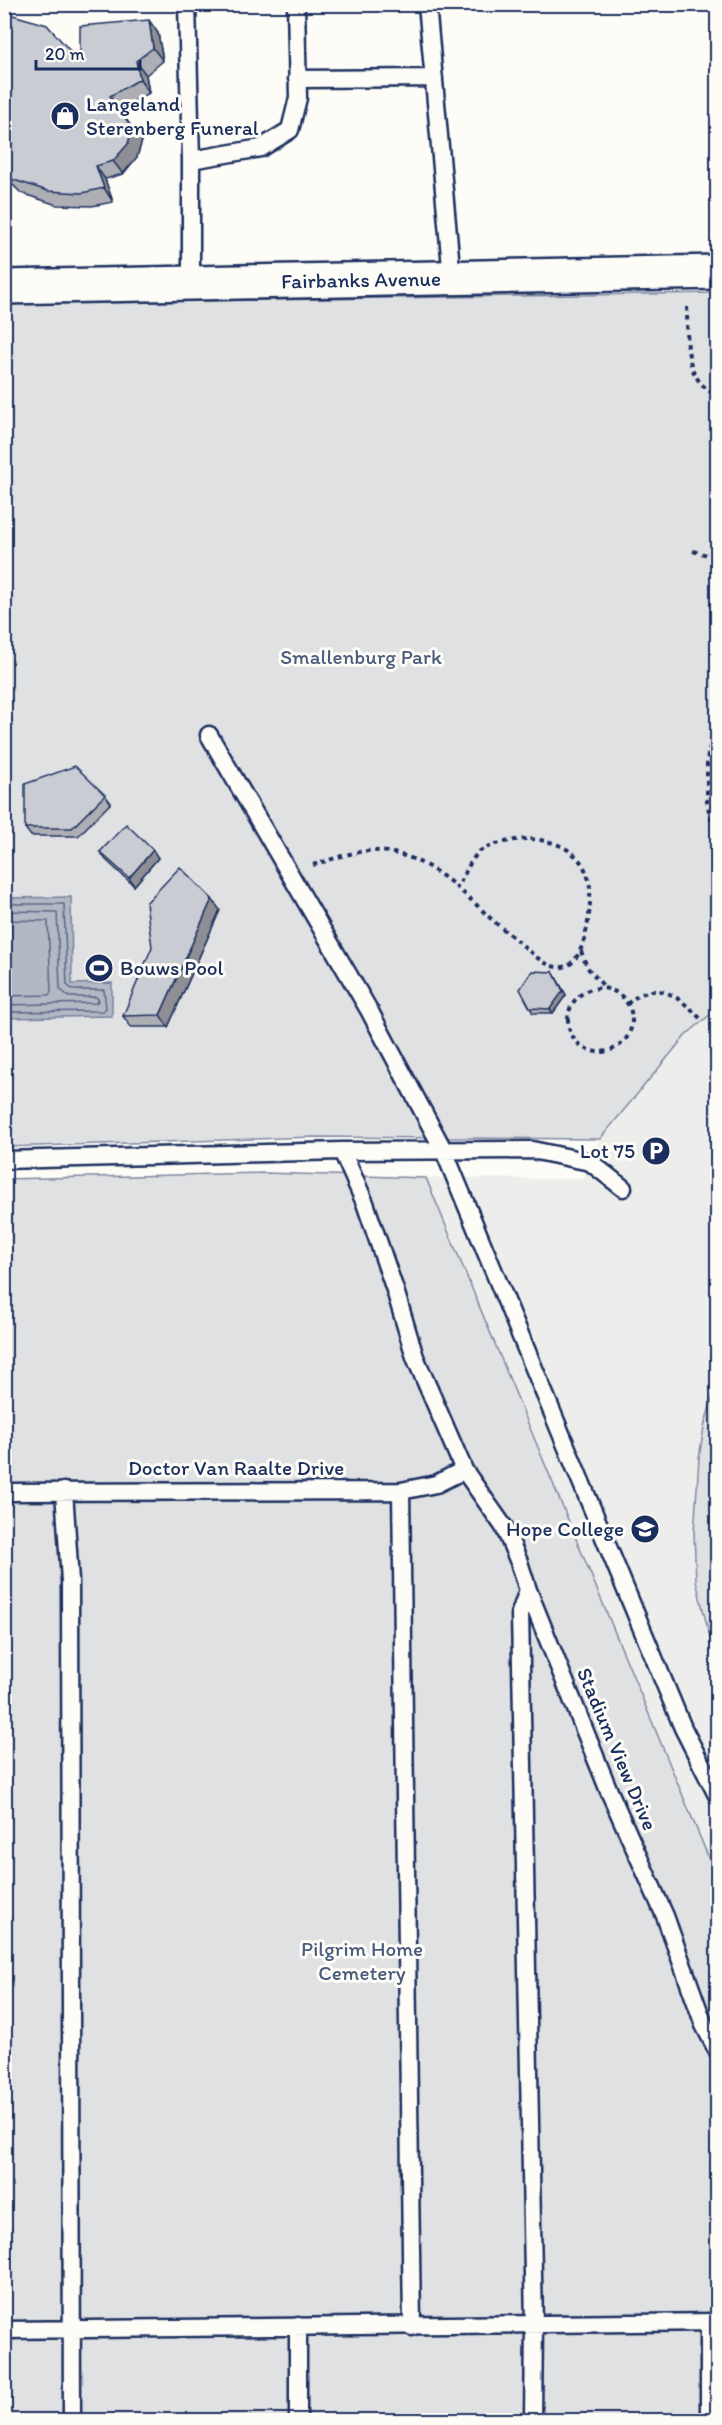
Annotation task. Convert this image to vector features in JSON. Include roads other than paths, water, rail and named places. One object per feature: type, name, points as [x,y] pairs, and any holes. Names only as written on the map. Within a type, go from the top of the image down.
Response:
[{"type":"street","name":"Fairbanks Avenue","points":[[4,287],[717,272]]},
{"type":"lane","points":[[187,4],[191,284]]},
{"type":"lane","points":[[191,160],[261,148],[290,130],[298,98],[296,4]]},
{"type":"lane","points":[[427,4],[452,278]]},
{"type":"lane","points":[[297,79],[434,78]]},
{"type":"lane","points":[[209,735],[369,1010],[444,1151],[683,1728],[717,1797]]},
{"type":"lane","points":[[4,1160],[342,1151],[532,1150],[590,1162],[623,1188]]},
{"type":"lane","name":"Stadium View Drive","points":[[342,1151],[365,1203],[395,1290],[415,1358],[464,1470],[504,1527],[609,1791],[665,1916],[704,2025],[717,2052]]},
{"type":"lane","name":"Doctor Van Raalte Drive","points":[[4,1492],[401,1491],[436,1484],[464,1470]]},
{"type":"lane","points":[[64,1491],[70,1581],[72,2421]]},
{"type":"lane","points":[[401,1491],[412,2327]]},
{"type":"lane","points":[[528,1590],[520,1614],[534,2325],[533,2421]]},
{"type":"lane","points":[[4,2330],[713,2322],[709,2421]]},
{"type":"lane","points":[[298,2326],[298,2421]]},
{"type":"water","points":[[71,897],[72,984],[112,983],[112,1016],[5,1018],[5,898]]},
{"type":"place","name":"Langeland Sterenberg Funeral","points":[[65,116]]},
{"type":"place","name":"Bouws Pool","points":[[99,968]]},
{"type":"place","name":"Lot 75","points":[[656,1151]]},
{"type":"place","name":"Hope College","points":[[645,1529]]},
{"type":"park label","name":"Smallenburg Park","points":[[361,657]]},
{"type":"park label","name":"Pilgrim Home Cemetery","points":[[362,1961]]}]
